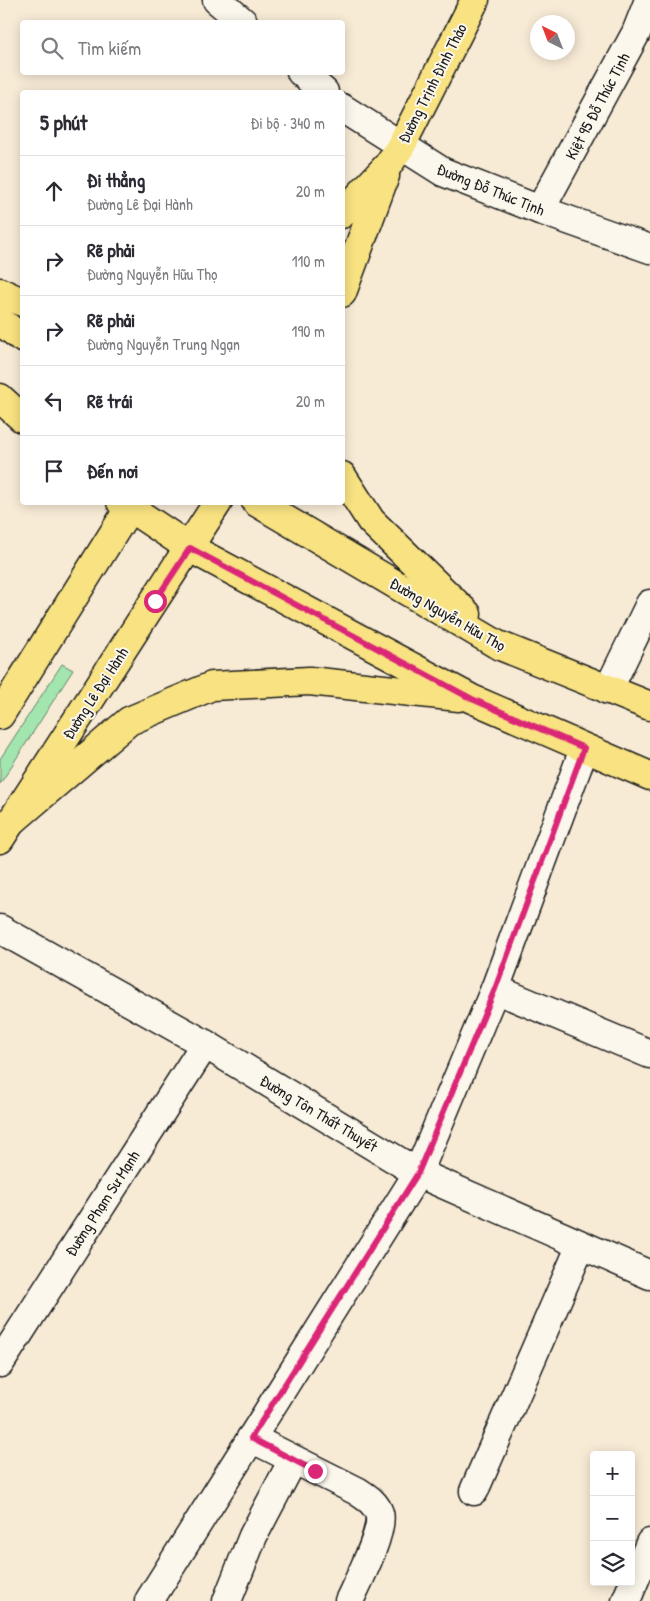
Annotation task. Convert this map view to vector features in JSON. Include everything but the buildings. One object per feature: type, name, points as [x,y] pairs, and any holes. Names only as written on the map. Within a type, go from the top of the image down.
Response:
[{"type":"main road","name":"Đường Trịnh Đình Thảo","points":[[345,289],[395,156],[474,0]]},
{"type":"main road","name":"Đường Trịnh Đình Thảo","points":[[345,211],[395,156]]},
{"type":"main road","points":[[0,292],[20,301]]},
{"type":"main road","points":[[0,321],[20,336]]},
{"type":"main road","points":[[0,398],[20,416]]},
{"type":"main road","points":[[345,480],[372,521],[498,645]]},
{"type":"main road","points":[[0,715],[127,505],[190,548],[472,699],[650,776]]},
{"type":"main road","name":"Đường Lê Đại Hành","points":[[5,831],[216,505]]},
{"type":"main road","name":"Đường Nguyễn Hữu Thọ","points":[[261,505],[498,645],[650,706]]},
{"type":"main road","points":[[5,831],[129,721],[212,686],[309,681],[472,699]]},
{"type":"street","points":[[217,0],[241,20]]},
{"type":"street","name":"Kiệt 95 Đỗ Thúc Tịnh","points":[[540,210],[636,33],[649,0]]},
{"type":"street","points":[[304,75],[322,90]]},
{"type":"street","name":"Đường Đỗ Thúc Tịnh","points":[[345,111],[395,156],[443,172],[540,210],[650,248]]},
{"type":"street","points":[[608,690],[650,604]]},
{"type":"street","points":[[149,1601],[418,1173],[495,989],[584,748]]},
{"type":"street","name":"Đường Tôn Thất Thuyết","points":[[0,929],[205,1044],[418,1173],[650,1276]]},
{"type":"street","points":[[495,989],[650,1054]]},
{"type":"street","name":"Đường Phạm Sư Mạnh","points":[[0,1363],[205,1044]]},
{"type":"street","points":[[474,1492],[581,1245]]},
{"type":"street","points":[[251,1438],[364,1495],[371,1500],[380,1513],[380,1526],[368,1559],[349,1601]]},
{"type":"street","points":[[228,1601],[253,1536],[293,1460]]},
{"type":"street","points":[[626,1601],[650,1543]]},
{"type":"green space","points":[[62,664],[73,670],[0,784],[0,759]]},
{"type":"route","points":[[155,601],[190,548],[472,699],[584,748],[542,857],[495,989],[418,1173],[251,1438],[315,1471]]}]
